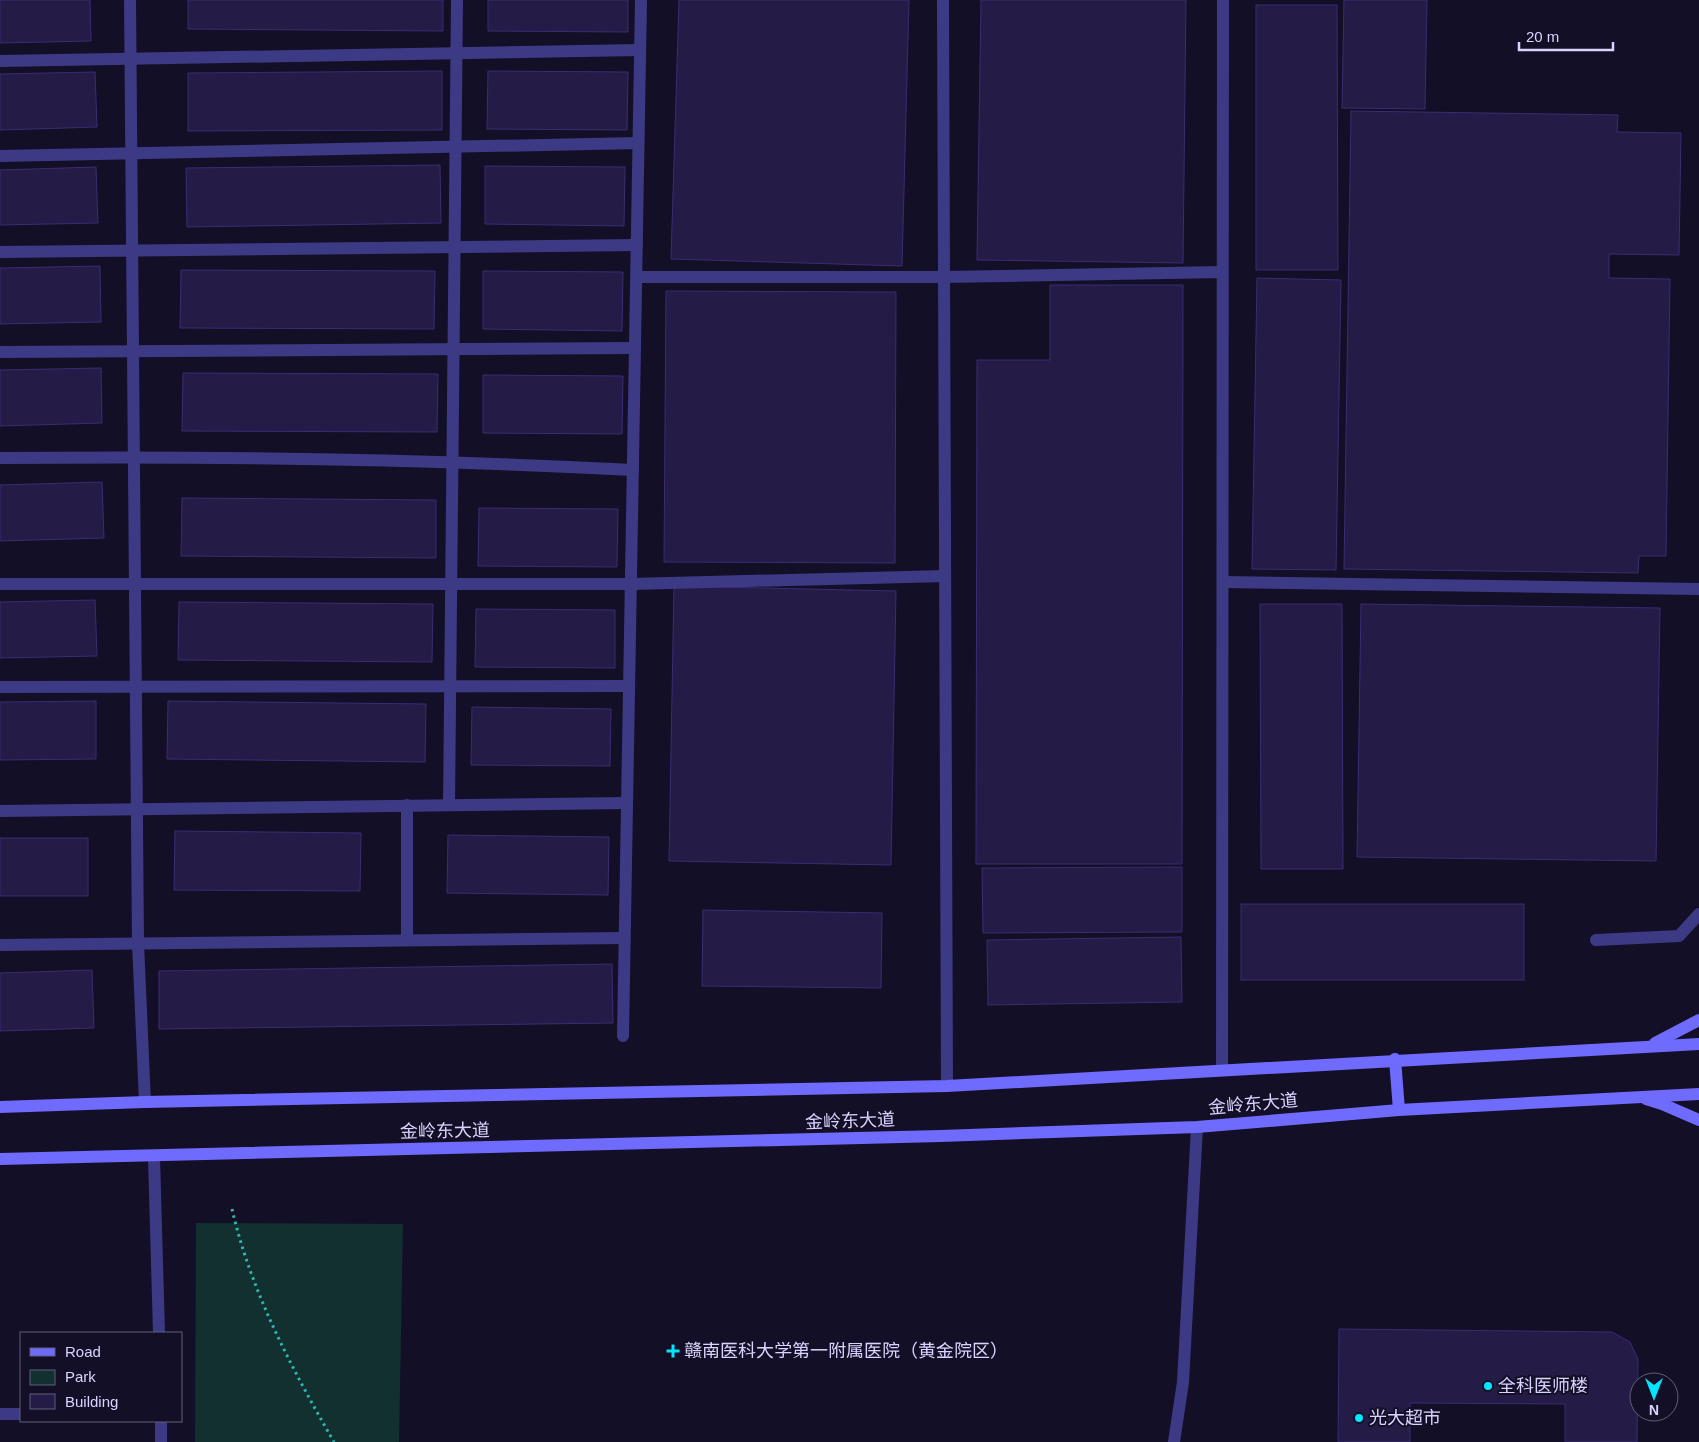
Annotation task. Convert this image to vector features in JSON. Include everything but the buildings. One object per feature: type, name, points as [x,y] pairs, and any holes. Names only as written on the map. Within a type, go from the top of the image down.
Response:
[{"type":"main road","points":[[1649,1046],[1699,1020]]},
{"type":"main road","name":"金岭东大道","points":[[0,1107],[145,1102],[947,1086],[1395,1059],[1699,1044]]},
{"type":"main road","points":[[1395,1059],[1399,1110]]},
{"type":"main road","name":"金岭东大道","points":[[0,1159],[154,1157],[941,1136],[1196,1127],[1399,1110],[1699,1094]]},
{"type":"main road","points":[[1634,1096],[1662,1104],[1699,1120]]},
{"type":"street","points":[[130,0],[136,810],[138,944],[145,1102]]},
{"type":"street","points":[[449,805],[457,0]]},
{"type":"street","points":[[622,1036],[641,0]]},
{"type":"street","points":[[942,0],[947,1086]]},
{"type":"street","points":[[1222,1070],[1223,0]]},
{"type":"street","points":[[0,61],[640,50]]},
{"type":"street","points":[[0,156],[638,143]]},
{"type":"street","points":[[0,252],[637,246]]},
{"type":"street","points":[[636,277],[944,277],[1222,272]]},
{"type":"street","points":[[0,352],[635,348]]},
{"type":"street","points":[[0,458],[134,457],[452,461],[633,470]]},
{"type":"street","points":[[0,584],[631,584],[945,576]]},
{"type":"street","points":[[1223,582],[1699,589]]},
{"type":"street","points":[[0,687],[629,686]]},
{"type":"street","points":[[0,812],[627,803]]},
{"type":"street","points":[[407,805],[407,940]]},
{"type":"street","points":[[1596,940],[1679,936],[1699,914]]},
{"type":"street","points":[[0,945],[624,938]]},
{"type":"street","points":[[1174,1442],[1183,1382],[1196,1127]]},
{"type":"street","points":[[154,1157],[159,1332]]},
{"type":"street","points":[[0,1414],[20,1414]]},
{"type":"street","points":[[161,1422],[161,1442]]},
{"type":"path","points":[[232,1209],[241,1248],[290,1366],[334,1442]]},
{"type":"green space","points":[[196,1223],[403,1224],[399,1442],[195,1442]]},
{"type":"place","name":"赣南医科大学第一附属医院（黄金院区）","points":[[673,1351]]},
{"type":"place","name":"全科医师楼","points":[[1488,1386]]},
{"type":"place","name":"光大超市","points":[[1359,1418]]}]
